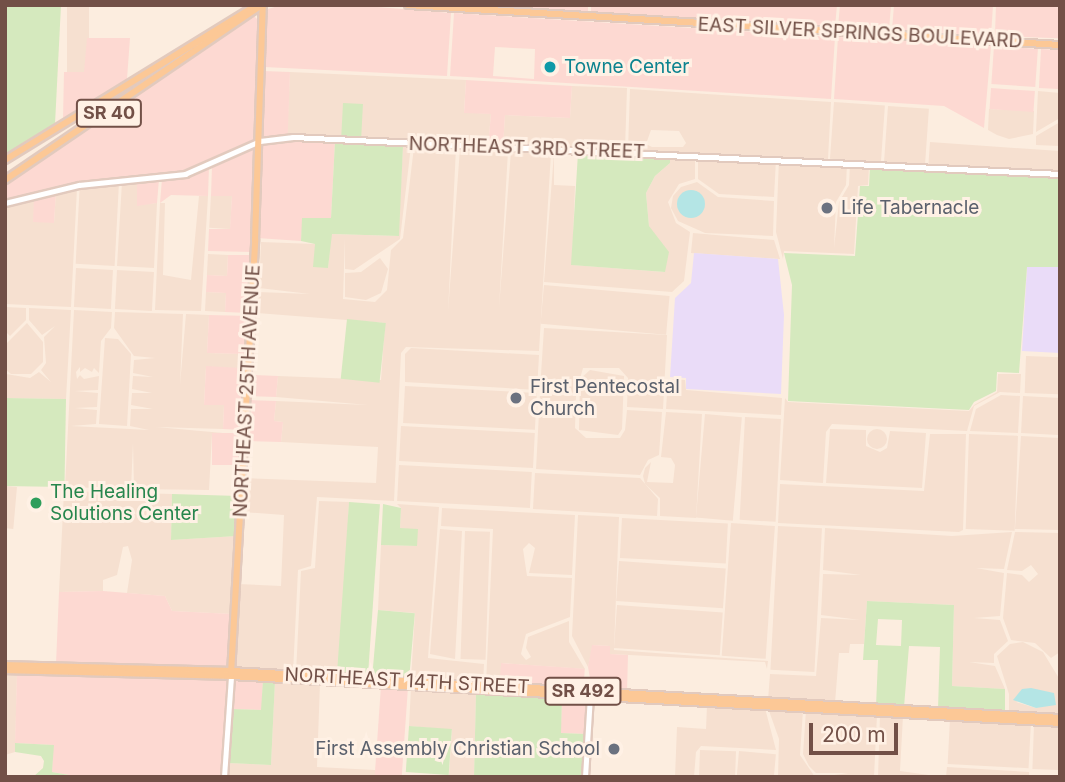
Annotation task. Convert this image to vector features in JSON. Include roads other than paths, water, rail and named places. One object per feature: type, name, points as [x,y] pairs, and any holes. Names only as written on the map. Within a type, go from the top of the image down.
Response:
[{"type":"main road","name":"SR 40","points":[[5,180],[135,95],[261,5]]},
{"type":"main road","name":"SR 40","points":[[5,160],[126,82],[261,5]]},
{"type":"main road","name":"NORTHEAST 25TH AVENUE","points":[[231,673],[260,141],[263,23],[261,5]]},
{"type":"main road","name":"EAST SILVER SPRINGS BOULEVARD","points":[[408,5],[1060,45]]},
{"type":"main road","points":[[248,13],[259,16],[263,23]]},
{"type":"main road","points":[[126,82],[135,95]]},
{"type":"main road","points":[[36,160],[68,136],[63,123]]},
{"type":"main road","name":"NORTHEAST 14TH STREET","points":[[5,667],[231,673],[1060,721]]},
{"type":"main road","name":"NORTHEAST 14TH STREET","points":[[231,673],[590,696],[1060,721]]},
{"type":"street","name":"NORTHEAST 3RD STREET","points":[[5,203],[79,186],[185,174],[260,141],[293,137],[696,154],[1060,174]]},
{"type":"street","name":"NORTHEAST 25TH AVENUE","points":[[224,777],[231,673]]},
{"type":"street","points":[[585,777],[590,696]]},
{"type":"water","points":[[691,190],[701,194],[705,204],[701,214],[691,218],[681,214],[677,204],[681,194]]},
{"type":"water","points":[[1031,688],[1054,693],[1056,705],[1036,708],[1013,700],[1022,689]]},
{"type":"place","name":"Towne Center","points":[[550,67]]},
{"type":"place","name":"Life Tabernacle","points":[[827,208]]},
{"type":"place","name":"First Pentecostal Church","points":[[516,398]]},
{"type":"place","name":"The Healing Solutions Center","points":[[36,503]]},
{"type":"place","name":"First Assembly Christian School","points":[[614,749]]}]
